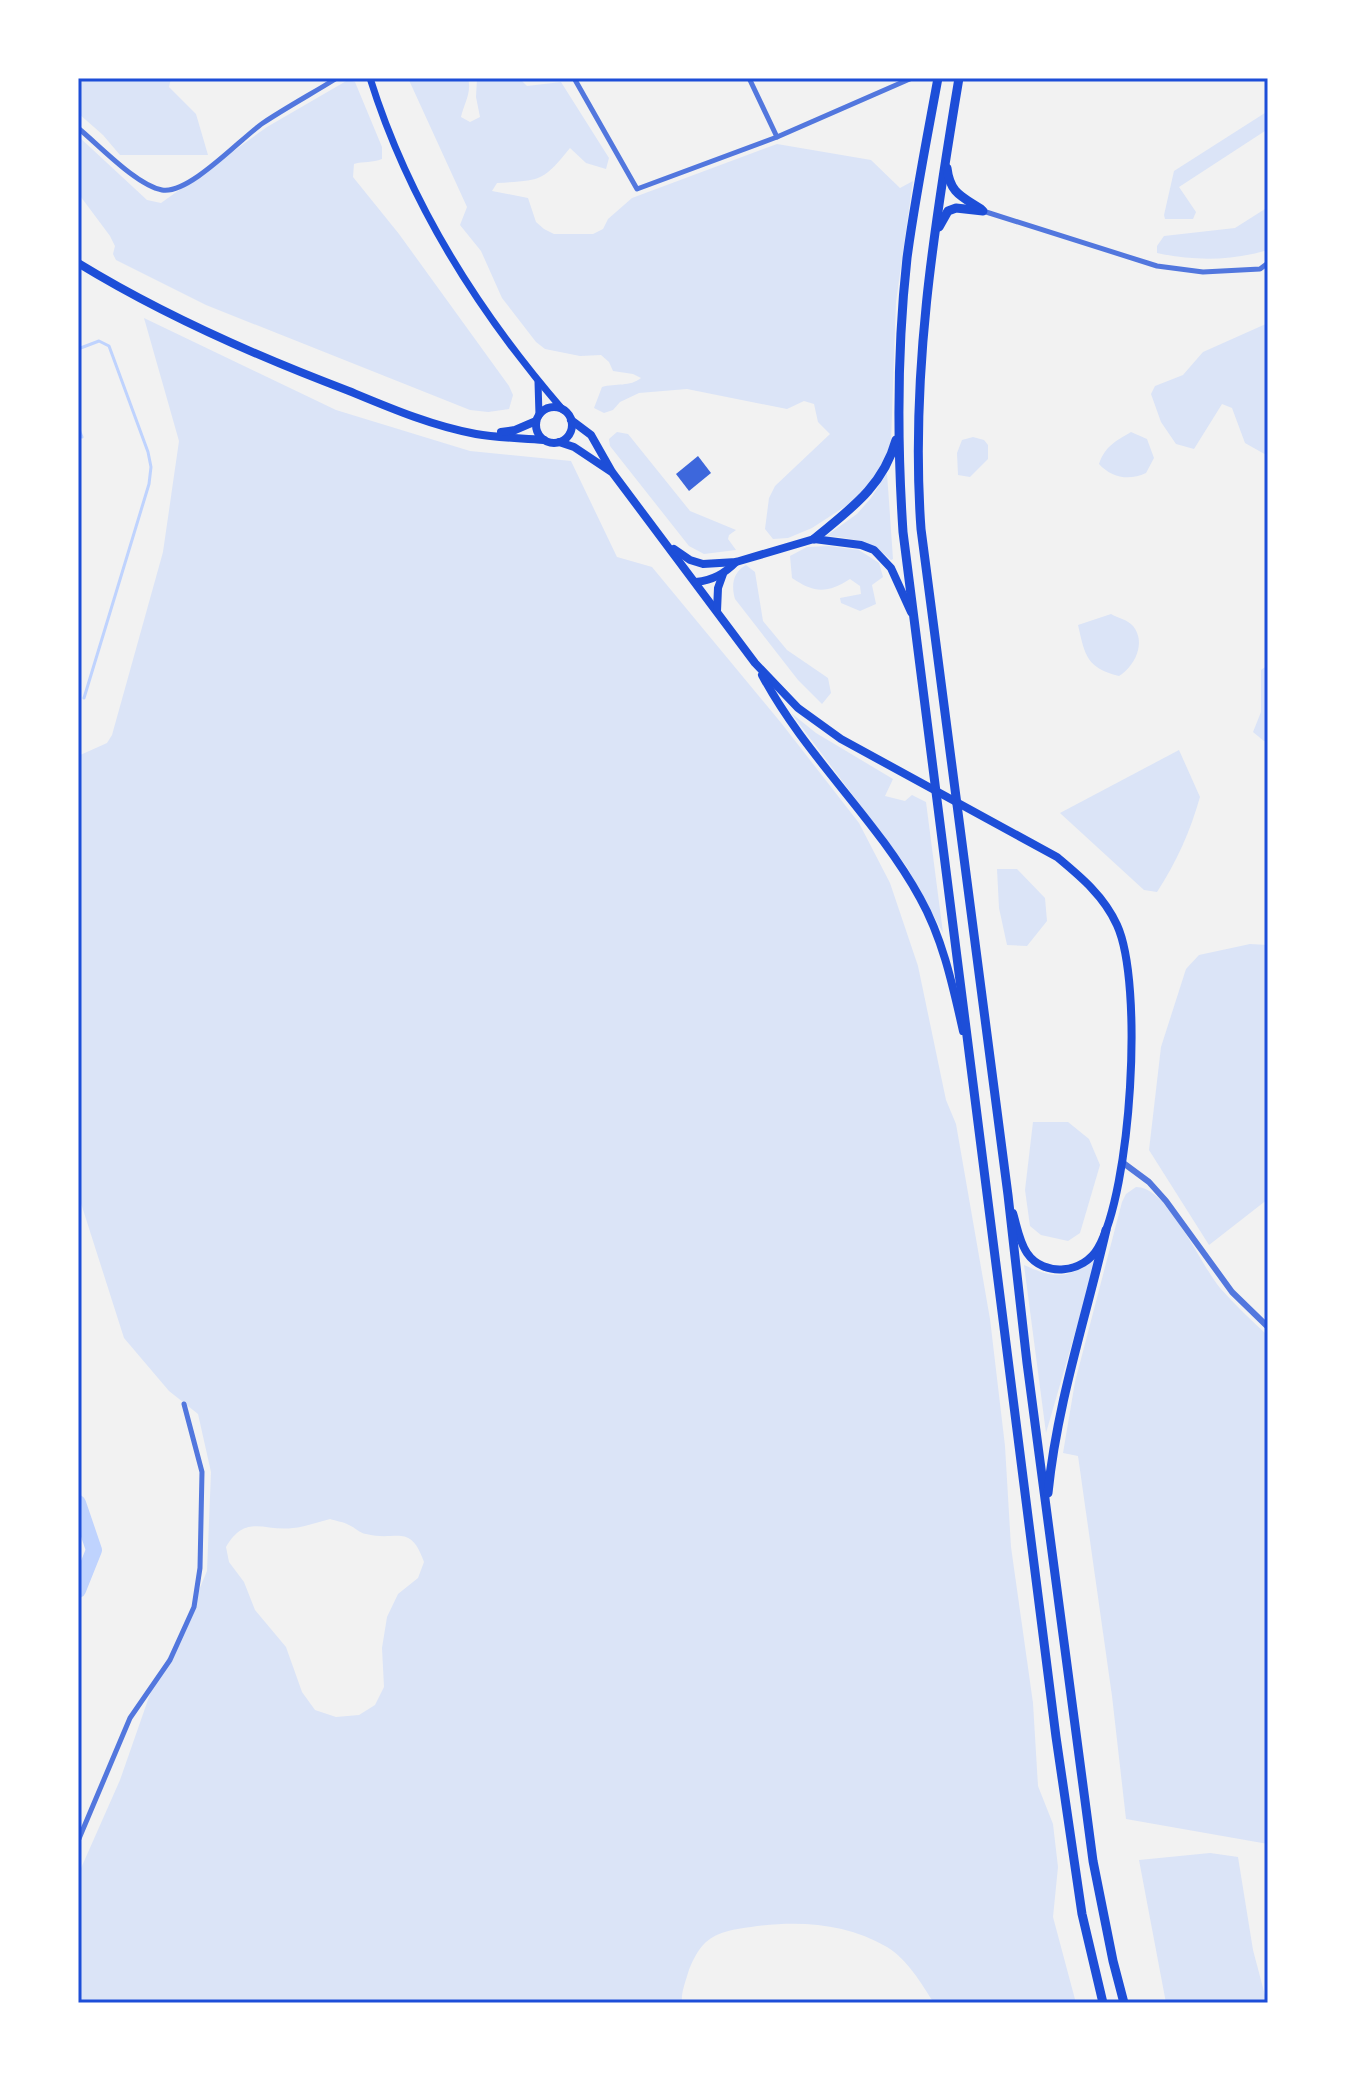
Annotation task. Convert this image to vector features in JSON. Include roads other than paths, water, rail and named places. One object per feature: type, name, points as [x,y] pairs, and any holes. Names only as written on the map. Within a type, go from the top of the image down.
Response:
[{"type":"highway","points":[[938,78],[908,257],[902,317],[898,433],[903,532],[1056,1737],[1082,1914],[1103,2003]]},
{"type":"highway","points":[[959,78],[931,249],[921,359],[921,529],[1093,1861],[1124,2003]]},
{"type":"highway","points":[[946,154],[949,184],[957,194],[983,211]]},
{"type":"highway","points":[[931,249],[948,211],[956,208],[983,211]]},
{"type":"highway","points":[[814,539],[875,486],[898,433]]},
{"type":"highway","points":[[1046,1509],[1053,1450],[1106,1230]]},
{"type":"main road","points":[[370,78],[378,104],[435,227],[500,332],[571,420],[591,435],[612,472],[755,663],[814,722],[1057,857],[1085,880],[1117,924],[1127,959],[1132,1010],[1129,1094],[1122,1162],[1106,1230],[1097,1251],[1069,1269],[1055,1270],[1041,1266],[1026,1251],[1008,1195]]},
{"type":"main road","points":[[78,263],[187,321],[283,366],[412,416],[484,435],[544,440],[574,447],[612,472]]},
{"type":"main road","points":[[537,380],[537,432],[544,440]]},
{"type":"main road","points":[[484,435],[515,430],[550,407],[563,410]]},
{"type":"main road","points":[[558,442],[569,434],[571,420]]},
{"type":"main road","points":[[667,543],[690,560],[703,564],[736,562],[814,539],[861,545],[874,550],[891,568],[913,618]]},
{"type":"main road","points":[[696,582],[710,581],[736,562]]},
{"type":"main road","points":[[696,582],[703,564]]},
{"type":"main road","points":[[717,611],[718,588],[723,574]]},
{"type":"main road","points":[[755,663],[777,704],[883,841],[921,899],[952,982],[968,1052]]},
{"type":"street","points":[[78,128],[140,179],[154,188],[169,191],[202,174],[261,125],[337,78]]},
{"type":"street","points":[[574,78],[637,189],[777,137],[912,78]]},
{"type":"street","points":[[749,78],[777,137]]},
{"type":"street","points":[[983,211],[1157,266],[1203,272],[1260,269],[1268,263]]},
{"type":"street","points":[[1122,1162],[1149,1182],[1166,1201],[1232,1292],[1268,1327]]},
{"type":"street","points":[[78,1841],[130,1718],[170,1660],[194,1607],[200,1568],[202,1472],[184,1404]]},
{"type":"waterway","points":[[78,349],[99,341],[109,346],[151,467],[149,484],[84,698]]},
{"type":"waterway","points":[[78,427],[82,437]]},
{"type":"waterway","points":[[78,1503],[94,1550],[78,1590]]}]
